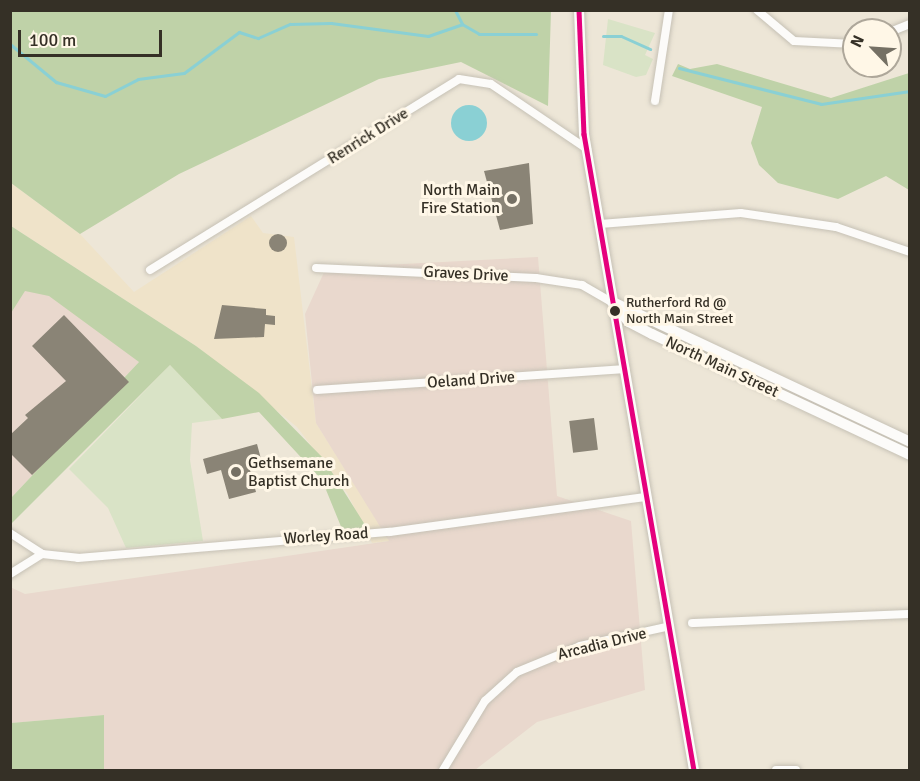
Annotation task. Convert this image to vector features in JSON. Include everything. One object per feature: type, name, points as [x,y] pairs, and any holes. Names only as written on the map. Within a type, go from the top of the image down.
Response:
[{"type":"street","points":[[579,10],[587,149],[694,771]]},
{"type":"street","points":[[655,101],[669,10]]},
{"type":"street","points":[[757,10],[794,42],[842,44]]},
{"type":"street","name":"Renrick Drive","points":[[150,270],[459,80],[491,84],[587,149]]},
{"type":"street","points":[[600,224],[741,213],[836,227],[909,252]]},
{"type":"street","name":"Graves Drive","points":[[316,268],[536,278],[582,285],[612,302]]},
{"type":"street","name":"North Main Street","points":[[612,302],[909,442]]},
{"type":"street","name":"North Main Street","points":[[612,302],[629,322],[652,334],[909,455]]},
{"type":"street","name":"Oeland Drive","points":[[317,390],[625,369]]},
{"type":"street","points":[[875,439],[880,427]]},
{"type":"street","name":"Worley Road","points":[[10,533],[42,554],[78,558],[390,532],[647,497]]},
{"type":"street","points":[[10,574],[42,554]]},
{"type":"street","points":[[692,623],[909,614]]},
{"type":"street","name":"Arcadia Drive","points":[[443,771],[485,701],[517,672],[580,646],[670,626]]},
{"type":"street","points":[[776,771],[795,771]]},
{"type":"shaded area","points":[[11,183],[80,234],[134,292],[251,216],[263,233],[294,237],[316,423],[390,541],[372,543],[347,493],[297,427],[196,346],[11,226]]},
{"type":"shaded area","points":[[10,244],[139,362],[11,498],[10,498]]},
{"type":"shaded area","points":[[538,257],[557,496],[631,521],[645,690],[537,722],[475,770],[104,770],[104,715],[11,723],[10,587],[25,594],[389,541],[316,423],[305,314],[326,268]]},
{"type":"green space","points":[[11,10],[551,11],[548,106],[461,62],[379,79],[179,174],[80,234],[11,183]]},
{"type":"green space","points":[[608,19],[655,33],[645,55],[653,59],[646,75],[636,77],[603,65]]},
{"type":"green space","points":[[678,64],[690,69],[717,64],[831,98],[893,78],[902,78],[902,75],[909,73],[909,190],[886,176],[838,199],[778,183],[759,165],[751,143],[762,107],[672,76]]},
{"type":"green space","points":[[11,226],[196,346],[259,393],[323,458],[367,528],[342,529],[322,480],[259,412],[222,419],[170,365],[11,524],[11,498],[139,362],[49,296],[25,291],[11,313]]},
{"type":"green space","points":[[170,365],[222,419],[192,423],[190,460],[203,541],[126,548],[108,508],[69,469]]},
{"type":"green space","points":[[104,715],[104,770],[11,770],[11,723]]},
{"type":"water","points":[[469,105],[482,110],[487,123],[482,136],[469,141],[456,136],[451,123],[456,110]]},
{"type":"building","name":"North Main Fire Station","points":[[529,163],[533,224],[500,230],[484,171]]},
{"type":"building","points":[[278,234],[284,237],[287,243],[284,249],[278,252],[272,249],[269,243],[272,237]]},
{"type":"building","points":[[222,305],[266,309],[266,315],[275,316],[275,325],[265,324],[264,337],[214,339]]},
{"type":"building","points":[[64,315],[129,382],[32,475],[10,453],[10,435],[28,418],[25,415],[66,381],[32,346]]},
{"type":"building","points":[[594,418],[598,450],[573,453],[569,421]]},
{"type":"building","name":"Gethsemane Baptist Church","points":[[257,444],[261,459],[250,470],[256,492],[229,499],[221,470],[207,474],[203,459]]},
{"type":"waterway","points":[[455,10],[462,24],[479,34],[536,34]]},
{"type":"waterway","points":[[10,44],[56,82],[105,96],[138,79],[184,73],[239,32],[258,38],[290,24],[331,23],[428,36],[462,24]]},
{"type":"waterway","points":[[603,36],[621,36],[650,49]]},
{"type":"waterway","points":[[679,68],[821,104],[910,91]]},
{"type":"transit line","points":[[579,10],[584,134],[694,770]]},
{"type":"place","name":"North Main Fire Station","points":[[512,199]]},
{"type":"place","name":"Rutherford Rd @ North Main Street","points":[[615,311]]},
{"type":"place","name":"Gethsemane Baptist Church","points":[[236,472]]}]
